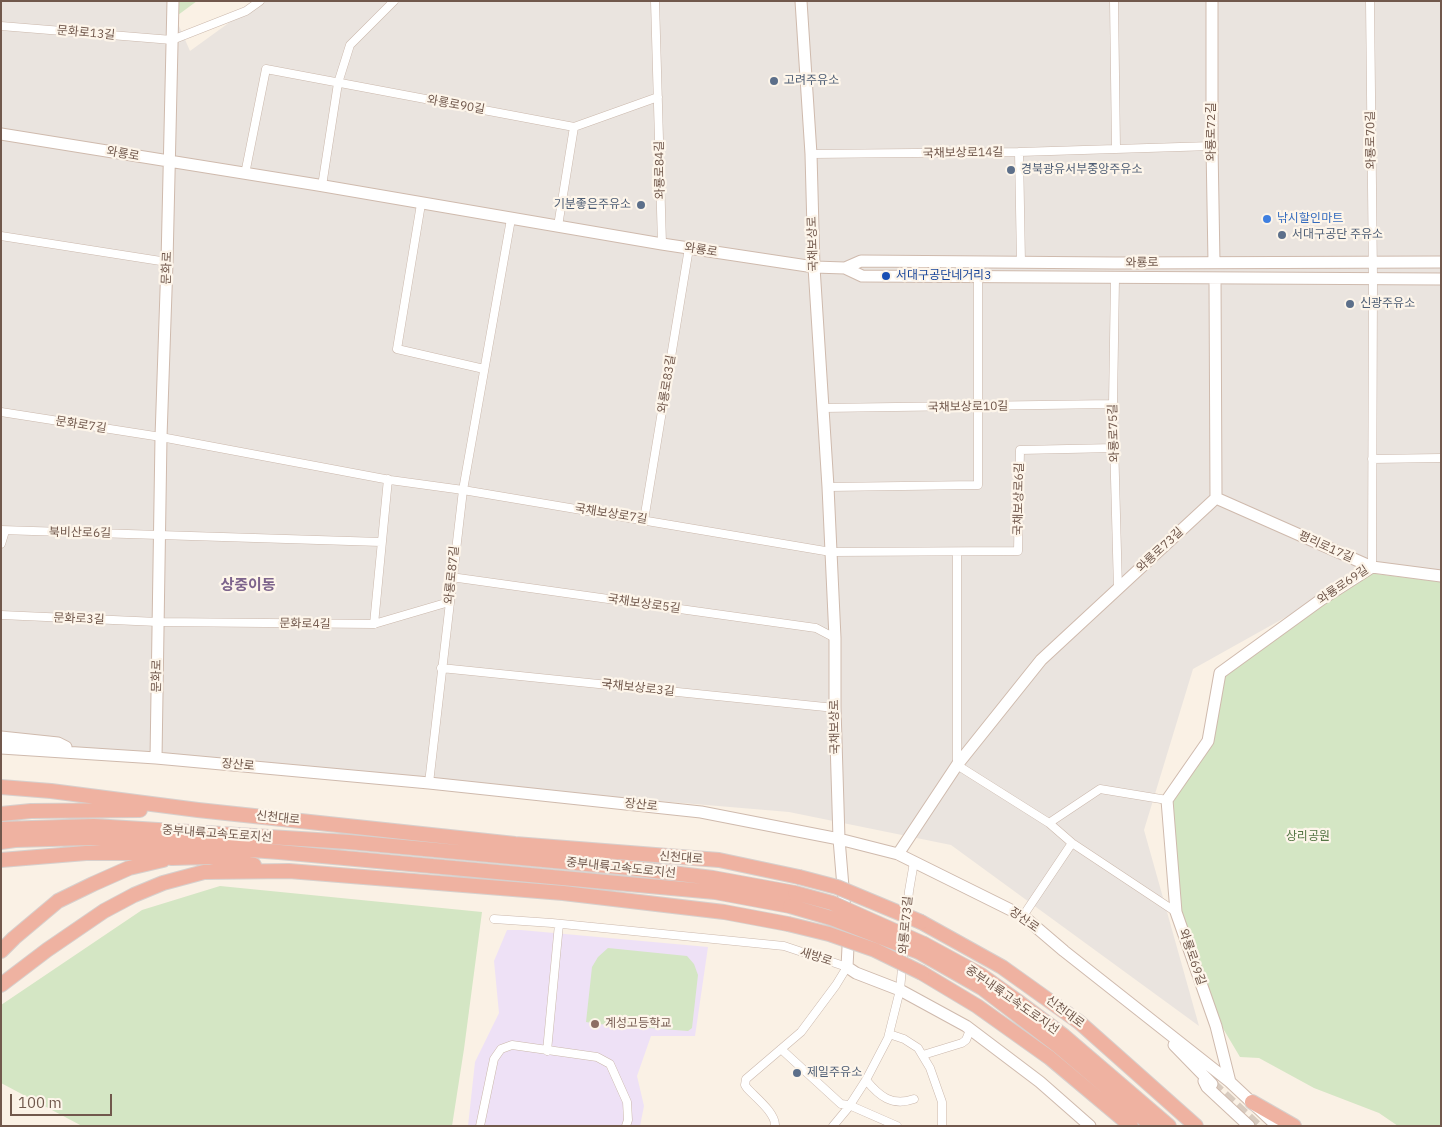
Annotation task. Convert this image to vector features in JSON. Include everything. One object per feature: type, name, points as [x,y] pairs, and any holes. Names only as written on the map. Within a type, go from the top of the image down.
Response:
[{"type":"highway","points":[[1,781],[51,791]]},
{"type":"highway","name":"신천대로","points":[[1,787],[51,791],[198,810],[515,844],[719,860],[837,887],[921,922],[1002,967],[1079,1022],[1196,1126]]},
{"type":"highway","points":[[1,814],[31,811],[198,810]]},
{"type":"highway","name":"중부내륙고속도로지선","points":[[1,829],[94,826],[349,842],[658,871],[713,878],[793,900],[831,918],[921,948],[981,975],[1064,1036],[1168,1126]]},
{"type":"highway","name":"중부내륙고속도로지선","points":[[1,842],[88,838],[279,852],[793,900]]},
{"type":"highway","points":[[1,860],[86,853],[136,853],[172,858],[209,857],[289,871]]},
{"type":"highway","points":[[1,951],[58,901],[129,868],[172,858]]},
{"type":"highway","points":[[1,985],[47,950],[104,911],[134,895],[163,883],[204,872],[289,871],[564,893],[724,912],[829,934],[875,950],[922,973],[977,1006],[1050,1058],[1131,1126]]},
{"type":"highway","name":"중부내륙고속도로지선","points":[[921,948],[982,988],[1058,1046],[1152,1126]]},
{"type":"highway","points":[[1252,1102],[1294,1126]]},
{"type":"main road","name":"문화로","points":[[156,758],[161,438],[170,162],[172,1]]},
{"type":"main road","name":"국채보상로","points":[[801,1],[811,154],[814,266],[828,487],[835,638],[834,708],[838,839],[848,947],[846,967]]},
{"type":"main road","name":"와룡로72길","points":[[1212,1],[1214,262]]},
{"type":"main road","name":"와룡로","points":[[1,134],[662,244],[814,266],[845,268],[862,276],[1441,279]]},
{"type":"main road","name":"와룡로","points":[[845,268],[861,261],[1021,263],[1441,262]]},
{"type":"main road","points":[[1215,278],[1216,498]]},
{"type":"main road","name":"평리로17길","points":[[1216,498],[1372,567],[1441,576]]},
{"type":"main road","name":"와룡로73길","points":[[898,854],[957,765],[1041,660],[1216,498]]},
{"type":"main road","name":"와룡로69길","points":[[1230,1082],[1216,1026],[1176,912],[1167,800],[1208,741],[1220,672],[1322,599],[1372,567]]},
{"type":"main road","name":"장산로","points":[[1,737],[58,743],[77,752]]},
{"type":"main road","name":"장산로","points":[[1,748],[156,758],[429,782],[700,812],[838,839],[898,854],[1023,916],[1230,1082],[1277,1126]]},
{"type":"main road","name":"새방로","points":[[846,967],[856,973],[900,990],[970,1030],[1040,1082],[1090,1126]]},
{"type":"main road","name":"장산로","points":[[1151,1020],[1212,1084]]},
{"type":"main road","points":[[1200,1072],[1207,1087],[1249,1126]]},
{"type":"street","points":[[172,40],[246,11],[260,1]]},
{"type":"street","points":[[322,186],[338,83],[350,45],[394,1]]},
{"type":"street","name":"와룡로84길","points":[[655,1],[662,244]]},
{"type":"street","points":[[1114,1],[1116,149]]},
{"type":"street","name":"와룡로70길","points":[[1370,1],[1373,279]]},
{"type":"street","name":"문화로13길","points":[[1,26],[172,40]]},
{"type":"street","name":"와룡로90길","points":[[245,174],[266,69],[574,127]]},
{"type":"street","points":[[558,226],[574,127],[658,97]]},
{"type":"street","name":"국채보상로14길","points":[[811,154],[1018,152],[1212,146]]},
{"type":"street","points":[[1018,152],[1021,263]]},
{"type":"street","points":[[421,204],[397,349],[484,369]]},
{"type":"street","name":"와룡로87길","points":[[429,782],[451,577],[463,490],[511,219]]},
{"type":"street","points":[[1,236],[167,262]]},
{"type":"street","name":"와룡로83길","points":[[644,520],[689,248]]},
{"type":"street","points":[[828,487],[978,485],[978,278]]},
{"type":"street","name":"와룡로75길","points":[[1115,278],[1113,404],[1118,589]]},
{"type":"street","name":"와룡로69길","points":[[1372,567],[1373,279]]},
{"type":"street","name":"국채보상로10길","points":[[823,408],[1113,404]]},
{"type":"street","name":"문화로7길","points":[[1,412],[161,438]]},
{"type":"street","name":"국채보상로7길","points":[[161,438],[390,480],[463,490],[831,552]]},
{"type":"street","name":"국채보상로6길","points":[[831,552],[1018,551],[1020,450],[1115,448]]},
{"type":"street","points":[[1372,458],[1441,458]]},
{"type":"street","points":[[374,624],[381,542],[388,480],[390,480]]},
{"type":"street","points":[[1,544],[3,530]]},
{"type":"street","name":"북비산로6길","points":[[3,530],[159,535]]},
{"type":"street","points":[[159,535],[381,542]]},
{"type":"street","points":[[957,552],[957,765],[1049,823],[1072,843],[1176,912]]},
{"type":"street","name":"국채보상로5길","points":[[451,577],[816,628],[835,638]]},
{"type":"street","name":"문화로4길","points":[[158,622],[374,624],[449,602]]},
{"type":"street","name":"문화로3길","points":[[1,616],[158,622]]},
{"type":"street","name":"국채보상로3길","points":[[441,668],[834,708]]},
{"type":"street","points":[[1049,823],[1100,789],[1167,800]]},
{"type":"street","points":[[1023,916],[1072,843]]},
{"type":"street","name":"와룡로73길","points":[[833,1126],[866,1080],[889,1034],[900,990],[909,891],[914,862]]},
{"type":"street","name":"새방로","points":[[494,919],[784,946],[846,967]]},
{"type":"street","points":[[547,1051],[559,924]]},
{"type":"street","points":[[775,1126],[776,1121],[772,1114],[745,1085],[746,1079],[801,1032],[836,985],[846,967]]},
{"type":"street","points":[[923,1055],[962,1043],[966,1040],[970,1030]]},
{"type":"street","points":[[889,1034],[904,1039],[918,1048],[923,1055],[930,1068],[942,1102],[944,1110],[942,1126]]},
{"type":"street","points":[[480,1126],[494,1059],[501,1049],[512,1045],[597,1057],[610,1064],[627,1102],[628,1120],[626,1126]]},
{"type":"street","points":[[781,1049],[841,1104],[849,1105],[897,1126]]},
{"type":"street","points":[[866,1080],[877,1094],[886,1098],[903,1102],[914,1098]]},
{"type":"shaded area","points":[[1,1],[168,1],[190,51],[259,1],[1441,1],[1441,574],[1379,565],[1193,669],[1144,830],[1199,1026],[951,845],[789,812],[91,753],[1,732]]},
{"type":"shaded area","name":"계성고등학교","points":[[507,930],[708,947],[695,1036],[651,1036],[637,1076],[644,1106],[640,1126],[468,1126],[475,1062],[499,1013],[494,961]]},
{"type":"green space","points":[[178,1],[197,1],[178,15]]},
{"type":"green space","name":"상리공원","points":[[1369,573],[1441,582],[1441,1126],[1398,1126],[1379,1113],[1314,1088],[1259,1058],[1240,1057],[1218,1020],[1180,912],[1171,799],[1212,742],[1224,674]]},
{"type":"green space","points":[[220,886],[482,912],[452,1126],[82,1126],[1,1083],[1,1005],[142,910]]},
{"type":"green space","points":[[608,948],[687,956],[694,964],[698,975],[692,1028],[688,1031],[586,1022],[592,967],[598,957]]},
{"type":"tunnel","points":[[1212,1084],[1257,1126]]},
{"type":"place","name":"고려주유소","points":[[774,81]]},
{"type":"place","name":"경북광유서부중앙주유소","points":[[1011,170]]},
{"type":"place","name":"기분좋은주유소","points":[[641,205]]},
{"type":"place","name":"낚시할인마트","points":[[1267,219]]},
{"type":"place","name":"서대구공단 주유소","points":[[1282,235]]},
{"type":"place","name":"서대구공단네거리3","points":[[886,276]]},
{"type":"place","name":"신광주유소","points":[[1350,304]]},
{"type":"place","name":"계성고등학교","points":[[595,1024]]},
{"type":"place","name":"제일주유소","points":[[797,1073]]},
{"type":"district","name":"상중이동","points":[[248,586]]}]
